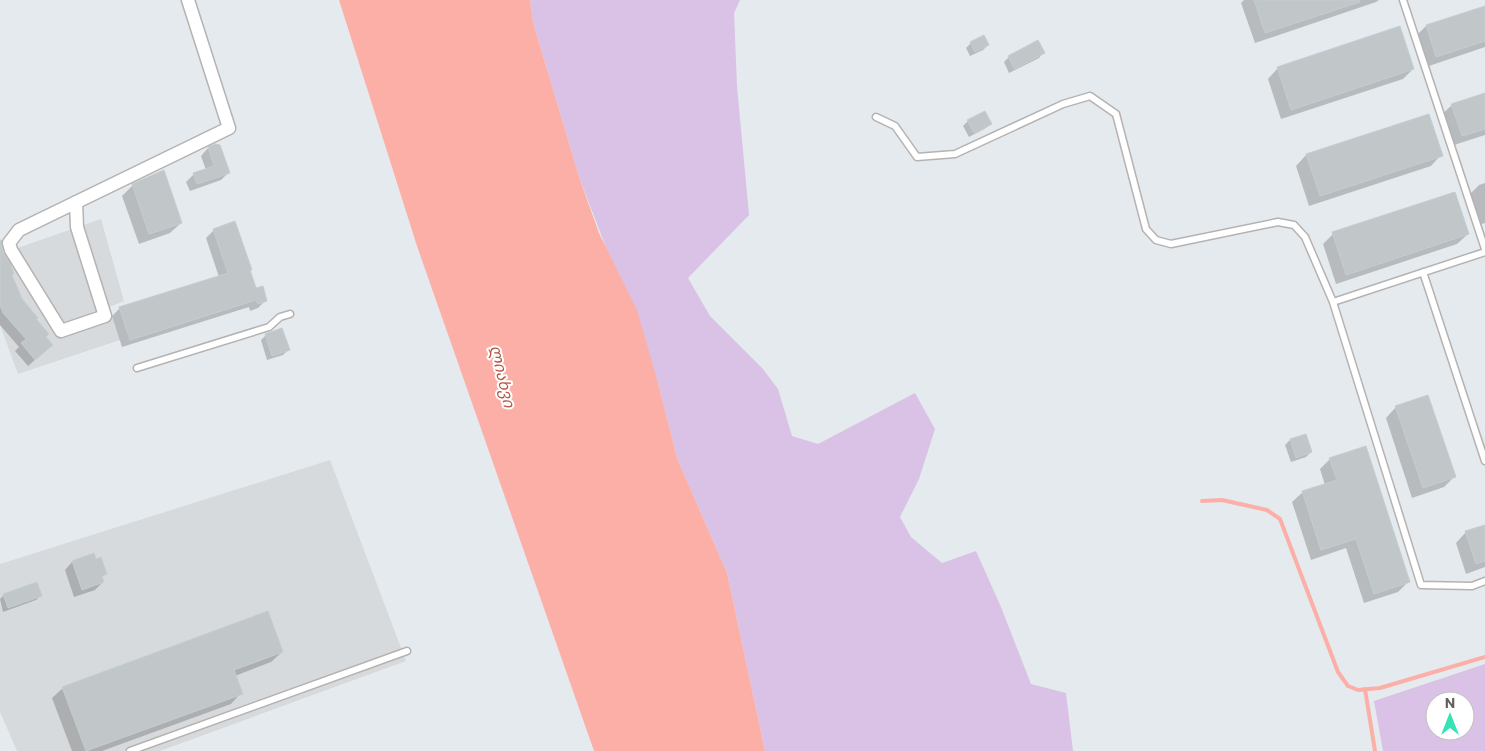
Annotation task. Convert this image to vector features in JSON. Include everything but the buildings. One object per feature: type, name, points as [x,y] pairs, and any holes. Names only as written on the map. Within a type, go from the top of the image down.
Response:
[{"type":"street","points":[[76,202],[77,228],[105,316],[61,332],[11,250],[9,243],[19,230],[76,202],[229,128],[188,0]]},
{"type":"lane","points":[[1334,302],[1485,251],[1403,0]]},
{"type":"lane","points":[[876,117],[895,126],[917,156],[955,154],[1063,104],[1090,96],[1116,114],[1146,230],[1156,240],[1170,244],[1278,222],[1294,225],[1305,237],[1334,302],[1421,585],[1472,586],[1485,582]]},
{"type":"lane","points":[[1423,272],[1485,461]]},
{"type":"lane","points":[[137,368],[270,327],[280,318],[290,314]]},
{"type":"lane","points":[[130,751],[408,651]]},
{"type":"shaded area","points":[[530,0],[740,0],[734,13],[737,86],[749,215],[688,278],[710,316],[763,369],[778,389],[792,436],[818,444],[915,393],[935,429],[919,479],[900,517],[911,537],[942,563],[976,551],[1001,607],[1031,684],[1066,693],[1073,751],[765,751],[727,573],[677,458],[658,383],[579,177],[533,22]]},
{"type":"shaded area","points":[[101,219],[124,301],[109,307],[120,340],[18,374],[0,325],[0,254]]},
{"type":"shaded area","points":[[330,460],[406,661],[160,751],[17,751],[0,712],[0,564]]},
{"type":"shaded area","points":[[1485,664],[1485,751],[1383,751],[1374,701]]},
{"type":"water","name":"ლიახვი","points":[[339,0],[530,0],[533,22],[579,177],[599,233],[637,310],[677,458],[727,573],[765,751],[594,751],[417,246]]},
{"type":"waterway","points":[[1202,501],[1222,500],[1267,510],[1280,519],[1338,672],[1348,686],[1358,690],[1380,688],[1485,657]]},
{"type":"waterway","points":[[1365,689],[1375,751]]}]
